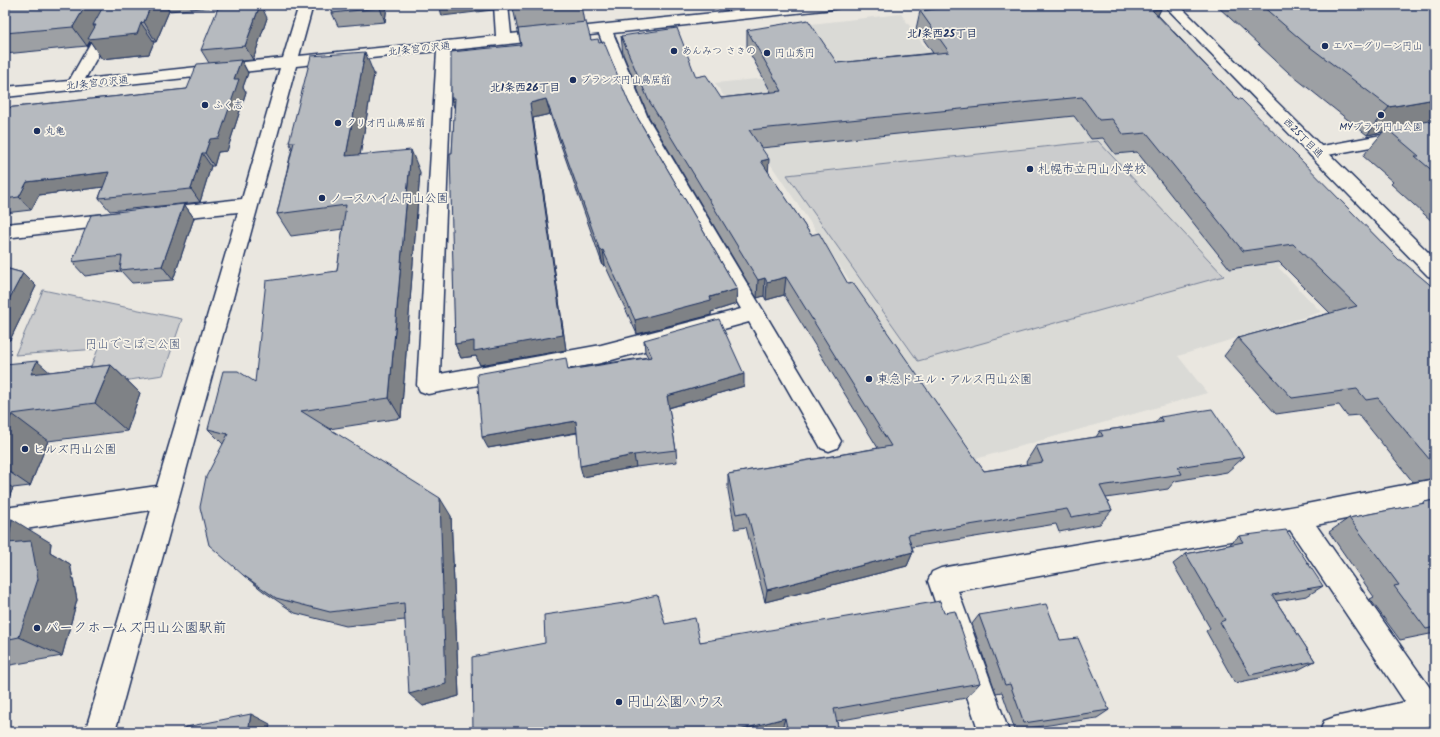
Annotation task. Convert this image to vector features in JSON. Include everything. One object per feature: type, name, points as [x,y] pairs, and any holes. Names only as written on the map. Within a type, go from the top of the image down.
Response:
[{"type":"street","points":[[74,85],[119,5]]},
{"type":"street","points":[[100,732],[306,5]]},
{"type":"street","points":[[501,5],[504,40]]},
{"type":"street","name":"北1条宮の沢通","points":[[5,92],[833,5]]},
{"type":"street","name":"西25丁目通","points":[[1171,5],[1435,270]]},
{"type":"street","points":[[604,29],[640,118],[829,441]]},
{"type":"street","points":[[445,46],[428,385],[601,354],[754,313]]},
{"type":"street","points":[[1317,152],[1435,130]]},
{"type":"street","points":[[5,231],[250,204]]},
{"type":"street","points":[[994,732],[941,581],[1296,517],[1435,490]]},
{"type":"street","points":[[5,520],[167,496]]},
{"type":"street","points":[[1296,517],[1432,711],[1335,732]]},
{"type":"shaded area","name":"札幌市立円山小学校","points":[[901,14],[927,50],[1153,28],[1367,256],[1278,267],[1321,312],[1178,356],[1207,393],[972,460],[715,83],[767,78],[802,25]]},
{"type":"green space","points":[[1098,141],[1224,276],[918,361],[787,175]]},
{"type":"green space","name":"円山でこぼこ公園","points":[[43,290],[182,319],[163,375],[83,387],[98,349],[15,355]]},
{"type":"building","points":[[5,5],[86,5],[73,27],[5,33]]},
{"type":"building","points":[[104,5],[151,5],[137,34],[88,39],[96,25],[93,25]]},
{"type":"building","points":[[260,5],[245,46],[201,50],[218,8]]},
{"type":"building","points":[[334,5],[381,5],[380,8],[332,13]]},
{"type":"building","points":[[513,5],[536,5],[513,7]]},
{"type":"building","points":[[949,5],[1157,5],[1161,9],[1152,10],[1238,99],[1241,99],[1399,260],[1401,260],[1435,289],[1435,466],[1378,398],[1366,400],[1357,389],[1292,398],[1238,338],[1357,306],[1293,244],[1243,251],[1147,133],[1124,135],[1112,119],[1099,120],[1082,97],[749,130],[769,159],[761,161],[811,235],[819,233],[848,284],[853,283],[984,471],[1043,462],[1036,446],[1103,436],[1100,431],[1163,422],[1160,417],[1212,409],[1244,457],[1178,467],[1182,474],[1100,486],[1112,510],[1071,517],[1067,509],[908,535],[913,552],[767,590],[747,512],[736,514],[728,474],[891,446],[786,277],[767,282],[765,278],[758,280],[648,99],[621,36],[677,28],[696,77],[706,75],[721,98],[782,91],[747,30],[808,20],[837,63],[949,52],[920,11],[951,7]]},
{"type":"building","points":[[1261,5],[1435,5],[1435,99],[1389,107],[1306,44]]},
{"type":"building","points":[[586,22],[591,40],[598,39],[599,43],[604,42],[629,103],[737,289],[710,297],[711,300],[635,320],[603,250],[600,251],[546,99],[530,103],[563,335],[474,351],[474,341],[455,344],[450,153],[452,153],[455,98],[451,98],[451,52],[521,45],[518,29]]},
{"type":"building","points":[[365,52],[346,156],[411,150],[389,398],[301,411],[440,498],[446,684],[409,694],[404,603],[330,612],[276,598],[243,575],[209,545],[200,507],[206,477],[228,434],[208,429],[223,371],[238,371],[255,382],[266,281],[337,271],[346,205],[277,214],[294,142],[289,142],[311,56]]},
{"type":"building","points":[[241,60],[234,79],[239,79],[219,138],[210,139],[205,153],[202,153],[191,189],[99,198],[109,172],[27,182],[19,197],[5,199],[5,108],[187,89],[197,64]]},
{"type":"building","points":[[1429,121],[1435,126],[1435,173],[1415,156],[1419,156],[1386,128]]},
{"type":"building","points":[[184,204],[162,266],[120,270],[122,256],[72,262],[91,215]]},
{"type":"building","points":[[5,268],[23,273],[5,307]]},
{"type":"building","points":[[719,319],[744,374],[667,396],[676,450],[634,455],[580,466],[576,421],[482,437],[477,374],[566,358],[568,370],[652,357],[644,340]]},
{"type":"building","points":[[37,361],[31,374],[111,365],[95,403],[12,414],[5,430],[5,364]]},
{"type":"building","points":[[1435,500],[1435,627],[1426,629],[1394,586],[1399,585],[1349,518]]},
{"type":"building","points":[[12,519],[8,543],[31,541],[38,579],[19,637],[5,640],[5,520]]},
{"type":"building","points":[[1286,530],[1323,586],[1272,595],[1315,661],[1250,675],[1220,622],[1225,620],[1186,554],[1243,542],[1239,536]]},
{"type":"building","points":[[657,595],[665,624],[695,618],[700,642],[940,601],[944,613],[955,611],[980,683],[834,709],[839,732],[788,732],[785,718],[732,732],[473,732],[472,657],[545,643],[544,615],[631,602]]},
{"type":"building","points":[[1046,604],[1060,640],[1078,638],[1109,710],[1024,723],[1010,684],[1005,685],[979,615]]},
{"type":"building","points":[[251,714],[248,732],[184,732],[186,727]]},
{"type":"place","name":"エバーグリーン円山","points":[[1325,46]]},
{"type":"place","name":"あんみつ さきの","points":[[674,51]]},
{"type":"place","name":"円山秀円","points":[[767,53]]},
{"type":"place","name":"ブランズ円山鳥居前","points":[[573,80]]},
{"type":"place","name":"ふく志","points":[[205,105]]},
{"type":"place","name":"MYプラザ円山公園","points":[[1381,115]]},
{"type":"place","name":"クリオ円山鳥居前","points":[[338,123]]},
{"type":"place","name":"丸亀","points":[[37,131]]},
{"type":"place","name":"札幌市立円山小学校","points":[[1030,169]]},
{"type":"place","name":"ノースハイム円山公園","points":[[322,198]]},
{"type":"place","name":"東急ドエル・アルス円山公園","points":[[869,379]]},
{"type":"place","name":"ヒルズ円山公園","points":[[25,449]]},
{"type":"place","name":"パークホームズ円山公園駅前","points":[[37,628]]},
{"type":"place","name":"円山公園ハウス","points":[[619,702]]},
{"type":"district","name":"北1条西25丁目","points":[[942,34]]},
{"type":"district","name":"北1条西26丁目","points":[[525,88]]}]
